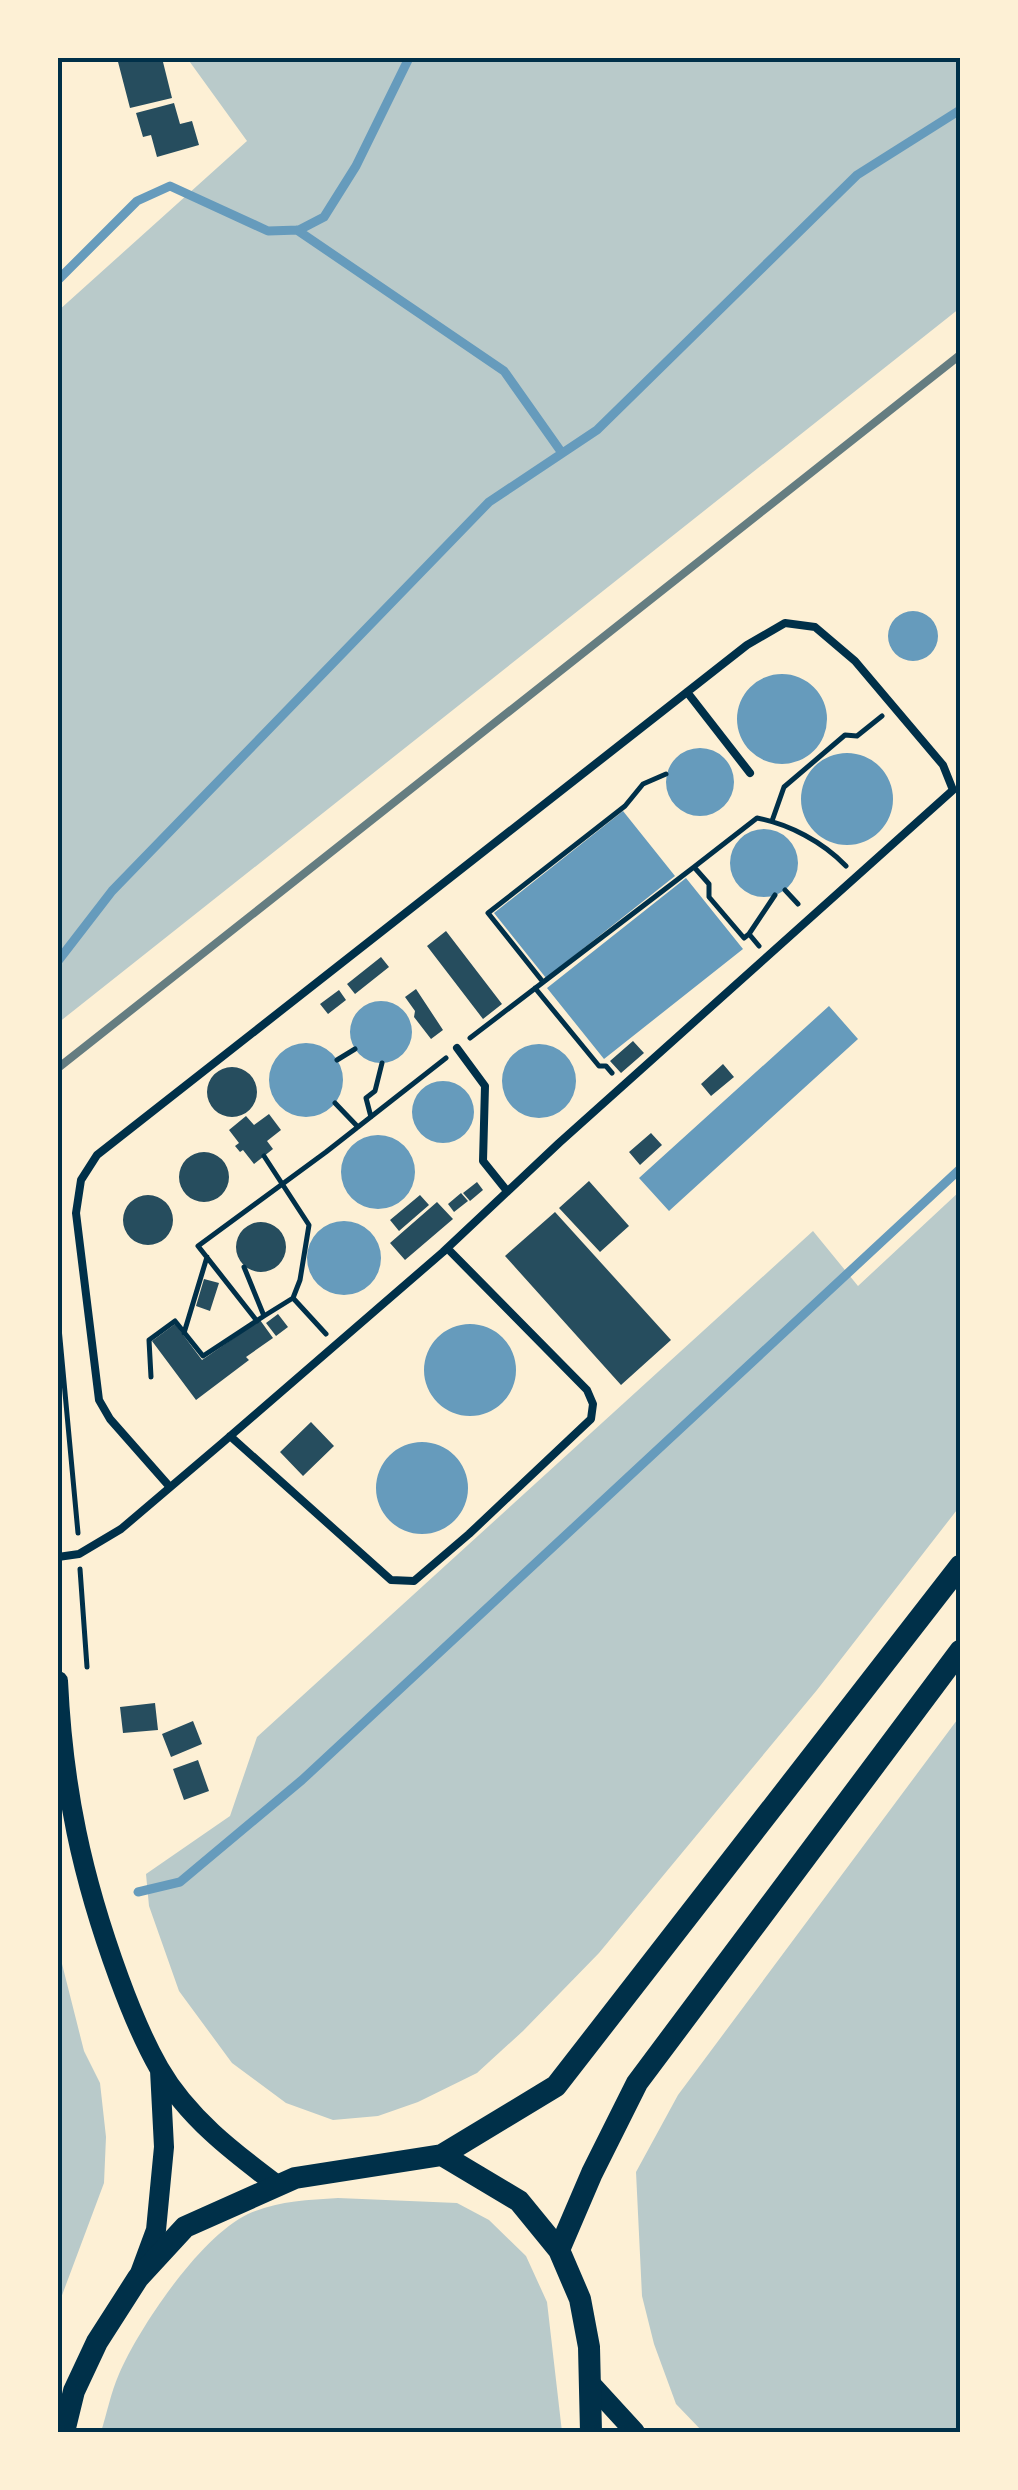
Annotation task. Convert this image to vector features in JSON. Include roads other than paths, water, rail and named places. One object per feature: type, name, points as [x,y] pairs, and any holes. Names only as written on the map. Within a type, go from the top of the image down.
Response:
[{"type":"main road","points":[[64,2432],[74,2391],[96,2342],[138,2278],[185,2227],[277,2185],[350,2168],[442,2155],[556,2086],[960,1566]]},
{"type":"main road","points":[[559,2250],[592,2172],[637,2083],[960,1651]]},
{"type":"main road","points":[[58,1682],[74,1835],[128,2003],[160,2070],[217,2139],[277,2185]]},
{"type":"main road","points":[[138,2278],[156,2230],[158,2213],[164,2147],[160,2070]]},
{"type":"main road","points":[[442,2155],[519,2201],[559,2250],[580,2299],[591,2384],[591,2432]]},
{"type":"main road","points":[[591,2384],[635,2432]]},
{"type":"lane","points":[[58,1557],[79,1554],[121,1529],[230,1436],[447,1248],[957,786],[838,643],[815,626],[786,623],[747,645],[96,1155],[81,1180],[76,1214],[100,1400],[110,1419],[168,1486]]},
{"type":"lane","points":[[687,692],[750,772]]},
{"type":"lane","points":[[457,1048],[486,1086],[483,1161],[506,1191]]},
{"type":"lane","points":[[230,1436],[392,1580],[414,1580],[469,1534],[592,1418],[593,1404],[587,1390],[447,1248]]},
{"type":"water","points":[[913,611],[931,618],[938,636],[931,654],[913,661],[895,654],[888,636],[895,618]]},
{"type":"water","points":[[782,674],[799,677],[814,687],[824,702],[824,736],[814,751],[799,761],[782,764],[765,761],[750,751],[740,736],[737,719],[740,702],[750,687],[765,677]]},
{"type":"water","points":[[700,748],[713,750],[724,758],[732,769],[732,795],[724,806],[713,814],[700,816],[687,814],[676,806],[668,795],[666,782],[668,769],[676,758],[687,750]]},
{"type":"water","points":[[847,753],[864,757],[879,767],[889,782],[893,799],[889,816],[879,831],[864,841],[847,845],[830,841],[815,831],[805,816],[801,799],[805,782],[815,767],[830,757]]},
{"type":"water","points":[[623,811],[675,876],[546,978],[494,913]]},
{"type":"water","points":[[764,829],[788,839],[798,863],[788,887],[764,897],[740,887],[730,863],[740,839]]},
{"type":"water","points":[[686,878],[743,949],[604,1059],[547,988]]},
{"type":"water","points":[[381,1001],[403,1010],[412,1032],[403,1054],[381,1063],[359,1054],[350,1032],[359,1010]]},
{"type":"water","points":[[829,1006],[858,1039],[669,1211],[639,1178]]},
{"type":"water","points":[[306,1043],[332,1054],[343,1080],[332,1106],[306,1117],[280,1106],[269,1080],[280,1054]]},
{"type":"water","points":[[539,1044],[565,1055],[576,1081],[565,1107],[539,1118],[513,1107],[502,1081],[513,1055]]},
{"type":"water","points":[[443,1081],[465,1090],[474,1112],[465,1134],[443,1143],[421,1134],[412,1112],[421,1090]]},
{"type":"water","points":[[378,1135],[404,1146],[415,1172],[404,1198],[378,1209],[352,1198],[341,1172],[352,1146]]},
{"type":"water","points":[[344,1221],[370,1232],[381,1258],[370,1284],[344,1295],[318,1284],[307,1258],[318,1232]]},
{"type":"water","points":[[470,1324],[488,1328],[502,1338],[512,1352],[516,1370],[512,1388],[502,1402],[488,1412],[470,1416],[452,1412],[438,1402],[428,1388],[424,1370],[428,1352],[438,1338],[452,1328]]},
{"type":"water","points":[[422,1442],[439,1446],[454,1456],[464,1471],[468,1488],[464,1505],[454,1520],[439,1530],[422,1534],[405,1530],[390,1520],[380,1505],[376,1488],[380,1471],[390,1456],[405,1446]]},
{"type":"waterway","points":[[58,280],[137,201],[170,186],[268,231],[299,230],[324,217],[356,166],[409,58]]},
{"type":"waterway","points":[[58,961],[112,891],[489,502],[597,430],[857,175],[960,110]]},
{"type":"waterway","points":[[297,230],[504,371],[562,453]]},
{"type":"waterway","points":[[138,1892],[180,1882],[302,1780],[960,1169]]},
{"type":"railway","points":[[58,1068],[960,355]]}]
